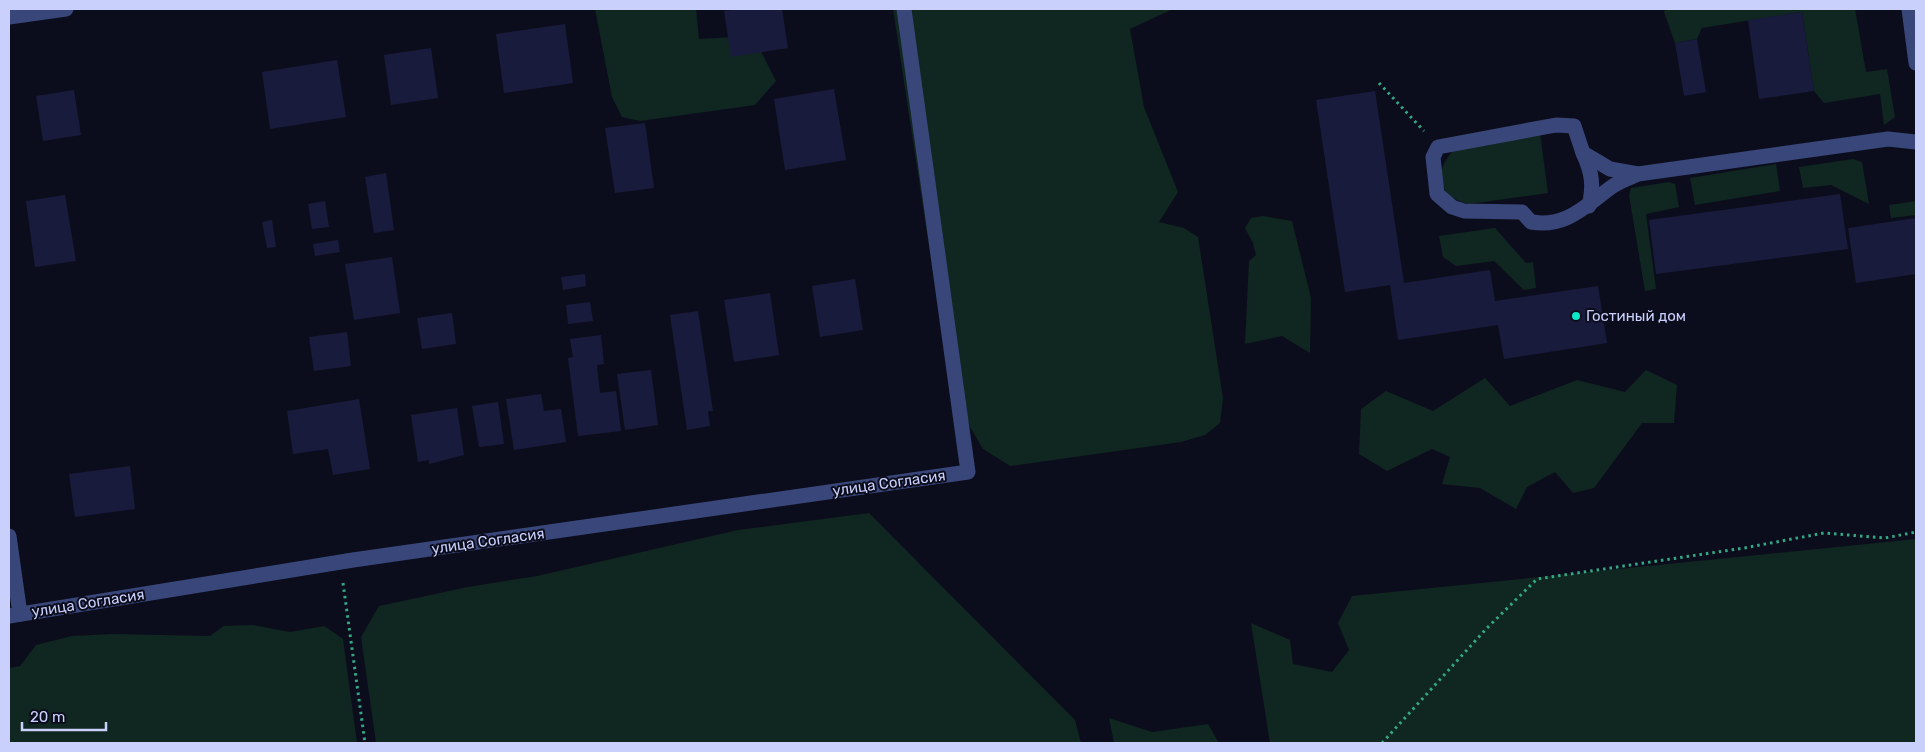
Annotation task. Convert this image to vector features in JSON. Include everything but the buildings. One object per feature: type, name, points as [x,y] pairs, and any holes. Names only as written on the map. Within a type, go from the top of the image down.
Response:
[{"type":"street","points":[[9,17],[66,9]]},
{"type":"street","name":"улица Согласия","points":[[15,615],[340,562],[968,472],[904,9]]},
{"type":"street","points":[[1909,9],[1916,63]]},
{"type":"street","points":[[1589,206],[1593,188],[1591,171],[1574,126],[1556,125],[1438,146],[1433,157],[1437,194],[1452,207],[1464,211],[1522,212],[1531,222],[1545,224],[1567,220],[1589,206],[1614,185],[1638,174],[1888,139],[1916,142]]},
{"type":"street","points":[[1583,153],[1610,169],[1638,174]]},
{"type":"street","points":[[9,536],[15,615]]},
{"type":"path","points":[[1380,83],[1438,146]]},
{"type":"path","points":[[1382,743],[1487,628],[1537,579],[1744,548],[1824,533],[1885,538],[1916,532]]},
{"type":"path","points":[[340,562],[365,743]]},
{"type":"green space","points":[[595,9],[696,9],[699,39],[753,36],[776,81],[755,105],[640,121],[622,117],[612,97]]},
{"type":"green space","points":[[893,9],[1173,9],[1130,29],[1144,107],[1178,192],[1159,222],[1184,228],[1198,237],[1223,398],[1220,423],[1205,435],[1181,442],[1010,466],[983,449],[970,427],[934,279]]},
{"type":"green space","points":[[1666,9],[1855,9],[1866,72],[1887,69],[1895,117],[1884,125],[1880,94],[1824,103],[1814,91],[1802,12],[1702,28],[1697,39],[1675,43],[1664,12]]},
{"type":"green space","points":[[1540,133],[1548,193],[1470,204],[1459,201],[1445,190],[1441,175],[1447,158],[1454,150]]},
{"type":"green space","points":[[1853,159],[1862,162],[1869,204],[1831,185],[1803,188],[1799,167]]},
{"type":"green space","points":[[1776,164],[1780,191],[1695,205],[1690,178]]},
{"type":"green space","points":[[1669,182],[1675,184],[1679,207],[1646,214],[1656,289],[1645,291],[1629,195],[1631,188]]},
{"type":"green space","points":[[1916,201],[1916,215],[1891,218],[1889,205]]},
{"type":"green space","points":[[1263,216],[1292,221],[1311,298],[1310,353],[1282,336],[1245,344],[1249,261],[1256,255],[1253,243],[1245,228],[1251,218]]},
{"type":"green space","points":[[1495,228],[1526,263],[1533,262],[1536,288],[1524,290],[1494,261],[1456,266],[1443,257],[1439,236]]},
{"type":"green space","points":[[1646,370],[1677,385],[1674,423],[1642,423],[1594,488],[1573,493],[1555,472],[1527,487],[1516,509],[1480,488],[1442,484],[1450,457],[1432,449],[1387,471],[1359,454],[1361,409],[1386,391],[1433,411],[1485,378],[1510,406],[1577,380],[1625,392]]},
{"type":"green space","points":[[869,513],[1075,720],[1081,743],[376,743],[361,637],[379,606],[468,587],[537,576],[738,530]]},
{"type":"green space","points":[[1916,539],[1916,743],[1270,743],[1251,623],[1290,640],[1293,664],[1332,672],[1349,650],[1338,623],[1352,596]]},
{"type":"green space","points":[[253,625],[290,632],[324,626],[343,639],[357,743],[9,743],[9,668],[20,666],[36,645],[72,636],[112,634],[210,636],[224,626]]},
{"type":"green space","points":[[1109,718],[1152,732],[1208,724],[1219,743],[1114,743]]},
{"type":"place","name":"Гостиный дом","points":[[1576,316]]}]
